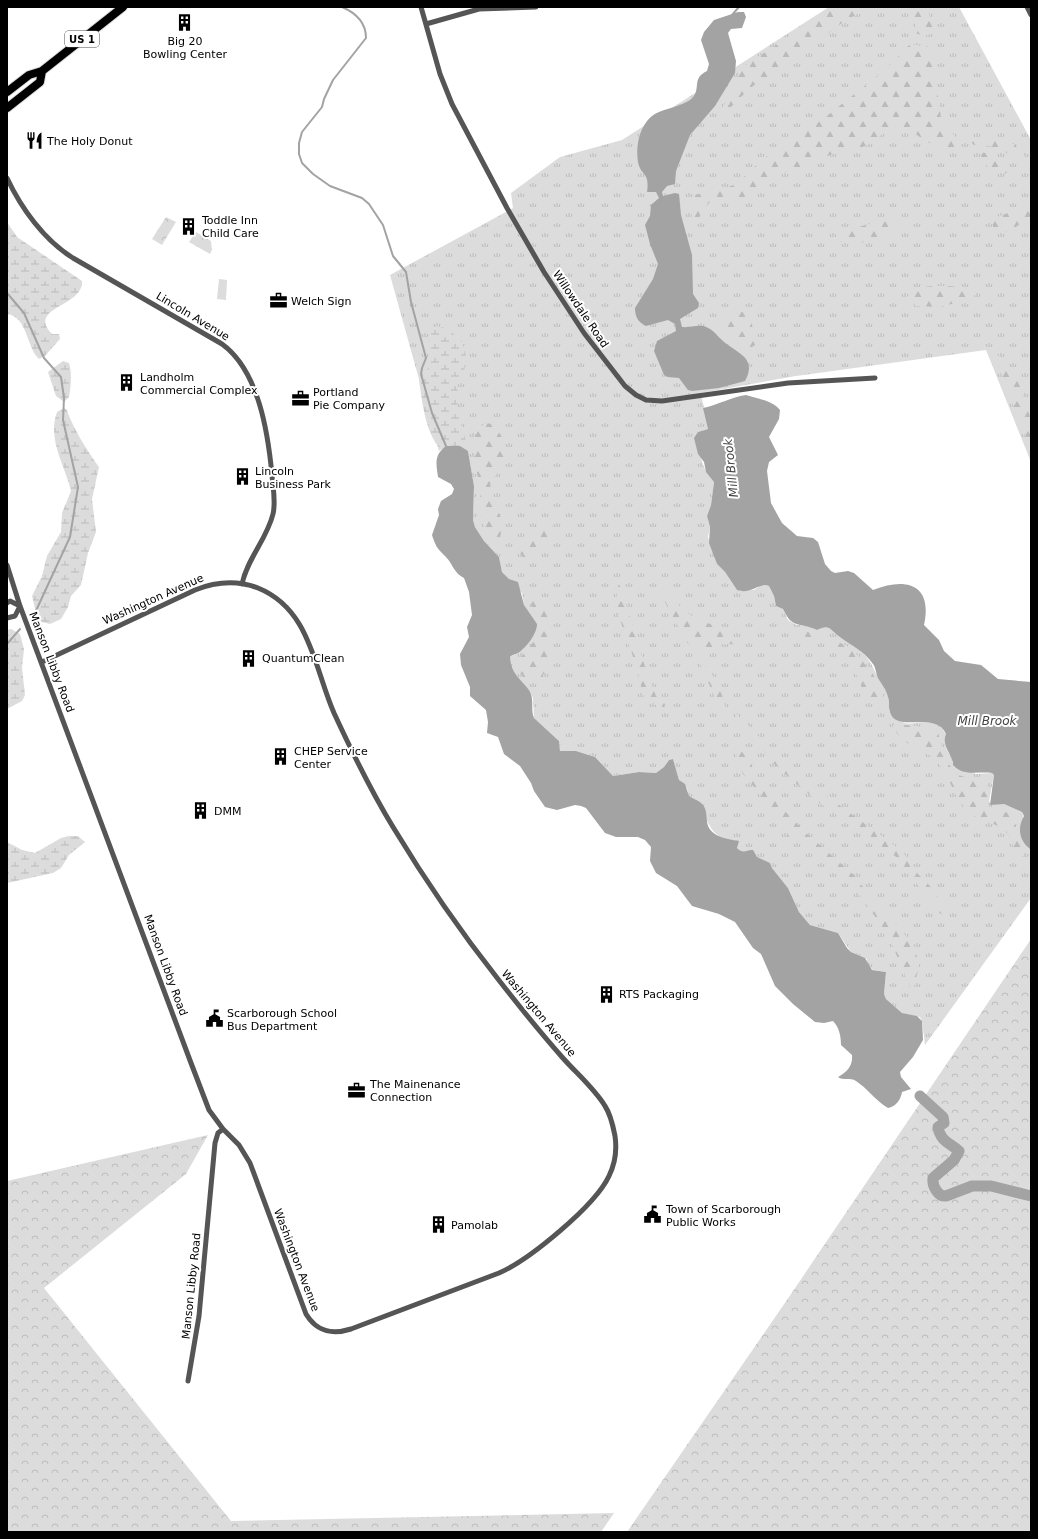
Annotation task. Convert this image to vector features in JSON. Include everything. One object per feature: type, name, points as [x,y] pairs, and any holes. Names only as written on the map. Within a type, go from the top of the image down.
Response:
[{"type":"main road","name":"US 1","points":[[7,92],[30,74],[42,71],[123,7]]},
{"type":"main road","name":"US 1","points":[[7,108],[40,82],[42,71]]},
{"type":"main road","points":[[7,86],[14,81],[21,81]]},
{"type":"street","name":"Willowdale Road","points":[[421,7],[440,74],[452,104],[507,208],[544,272],[575,319],[613,372],[630,391],[646,400],[662,401],[788,383],[875,378]]},
{"type":"street","points":[[426,24],[479,9],[536,7]]},
{"type":"street","points":[[1027,7],[1031,15]]},
{"type":"street","name":"Lincoln Avenue","points":[[7,178],[9,187],[41,231],[59,249],[222,344],[233,353],[246,372],[258,402],[266,431],[274,500],[271,522],[244,574],[242,584]]},
{"type":"street","name":"Manson Libby Road","points":[[7,565],[20,606],[205,1101],[213,1116],[223,1129],[218,1133],[215,1143],[199,1316],[188,1381]]},
{"type":"street","name":"Washington Avenue","points":[[42,662],[199,588],[218,583],[242,584],[265,592],[275,597],[288,608],[298,619],[305,634],[328,698],[344,734],[394,828],[445,907],[497,978],[552,1046],[603,1104],[612,1122],[616,1151],[609,1176],[599,1192],[552,1237],[517,1264],[499,1273],[351,1328],[332,1332],[317,1328],[306,1314],[250,1162],[239,1145],[223,1129]]},
{"type":"street","points":[[7,603],[10,601],[20,606],[15,616],[7,618]]},
{"type":"green space","points":[[829,7],[959,7],[1031,140],[1031,462],[986,350],[796,376],[701,393],[708,429],[698,432],[703,465],[714,482],[711,505],[707,516],[710,527],[708,537],[717,564],[725,572],[737,590],[754,590],[761,585],[769,586],[774,596],[776,606],[783,609],[788,620],[797,625],[803,624],[817,630],[827,627],[857,647],[870,662],[885,689],[889,701],[889,711],[905,723],[933,723],[938,725],[946,735],[945,744],[952,757],[952,763],[976,774],[992,773],[994,775],[989,801],[992,805],[994,803],[1004,804],[1022,812],[1027,847],[1031,850],[1031,898],[925,1045],[922,1021],[920,1017],[902,1013],[886,999],[884,994],[886,972],[873,970],[867,964],[867,959],[851,952],[838,933],[810,925],[799,912],[788,888],[772,868],[770,863],[738,850],[735,840],[726,839],[715,832],[707,821],[699,801],[689,797],[687,788],[679,780],[673,759],[669,760],[664,767],[656,773],[639,772],[613,776],[595,757],[576,751],[560,751],[559,741],[534,718],[533,698],[529,690],[520,682],[510,667],[510,657],[523,649],[535,633],[524,605],[522,593],[502,572],[499,557],[484,541],[475,527],[473,520],[474,486],[468,451],[461,447],[450,446],[439,451],[390,275],[513,208],[511,193],[560,157],[622,140]]},
{"type":"green space","points":[[835,7],[868,7],[839,25],[806,51],[750,88],[728,110],[724,109],[723,107],[738,81],[741,69]]},
{"type":"green space","points":[[910,7],[927,7],[933,33],[924,36],[915,33],[915,24]]},
{"type":"green space","points":[[910,44],[930,47],[932,52],[941,118],[955,136],[961,148],[955,151],[948,151],[932,144],[902,126],[892,127],[866,146],[832,154],[794,170],[769,176],[751,194],[744,197],[723,197],[712,200],[703,209],[698,221],[692,221],[691,204],[694,195],[723,189],[736,184],[764,158],[823,119],[861,89],[890,65]]},
{"type":"green space","points":[[972,137],[985,141],[1000,139],[1013,144],[1020,149],[1031,166],[1031,173],[1003,150],[990,146],[974,145],[969,140]]},
{"type":"green space","points":[[981,152],[1003,160],[1009,167],[1010,171],[1004,174],[989,168],[981,160]]},
{"type":"green space","points":[[1031,204],[1031,221],[1024,222],[1011,230],[1004,232],[993,227],[995,218]]},
{"type":"green space","points":[[166,217],[176,222],[162,245],[152,239]]},
{"type":"green space","points":[[883,217],[892,218],[897,224],[895,232],[889,239],[853,243],[840,242],[836,240],[836,234],[872,223]]},
{"type":"green space","points":[[7,222],[17,237],[82,281],[80,290],[67,302],[51,312],[46,318],[46,325],[52,334],[59,334],[60,339],[45,356],[39,359],[31,347],[23,326],[14,316],[7,314]]},
{"type":"green space","points":[[196,232],[211,241],[212,250],[210,254],[189,242]]},
{"type":"green space","points":[[219,279],[227,280],[226,300],[217,299]]},
{"type":"green space","points":[[945,286],[965,287],[975,292],[975,295],[959,302],[940,307],[916,306],[907,298],[909,294],[918,288]]},
{"type":"green space","points":[[744,311],[747,312],[750,320],[755,341],[755,345],[746,351],[711,324],[712,321]]},
{"type":"green space","points":[[437,326],[445,328],[461,339],[465,351],[467,363],[458,383],[457,402],[468,451],[460,446],[438,446],[427,423],[419,380],[426,372],[430,364],[431,358],[429,338],[432,330]]},
{"type":"green space","points":[[993,352],[1005,360],[1013,371],[1019,384],[1031,420],[1031,451]]},
{"type":"green space","points":[[63,361],[69,363],[71,375],[69,397],[64,402],[56,396],[48,372]]},
{"type":"green space","points":[[64,408],[67,410],[77,432],[99,467],[92,499],[96,532],[88,553],[81,585],[71,596],[68,607],[61,619],[50,624],[42,622],[37,617],[32,596],[42,576],[47,556],[61,532],[62,513],[71,491],[55,442],[54,432],[54,422],[57,412]]},
{"type":"green space","points":[[485,423],[493,424],[501,436],[505,447],[502,465],[492,481],[490,488],[492,498],[502,524],[499,543],[495,543],[486,533],[481,518],[480,489],[475,462],[475,437],[479,429]]},
{"type":"green space","points":[[546,521],[551,521],[554,532],[534,558],[524,559],[520,552],[529,543],[533,529],[537,525]]},
{"type":"green space","points":[[618,583],[621,588],[648,676],[656,696],[665,704],[664,709],[661,709],[643,695],[636,665],[619,617],[616,586]]},
{"type":"green space","points":[[664,587],[685,611],[695,618],[729,632],[739,643],[736,645],[724,644],[694,650],[686,641],[659,591]]},
{"type":"green space","points":[[531,595],[547,606],[551,621],[549,660],[542,678],[532,681],[523,677],[519,668],[520,660],[539,635],[542,628],[540,617],[529,602],[529,596]]},
{"type":"green space","points":[[772,616],[777,616],[792,628],[828,637],[851,648],[872,672],[883,694],[884,703],[879,704],[865,693],[853,666],[846,655],[840,650],[826,643],[781,627],[775,622]]},
{"type":"green space","points":[[11,629],[20,634],[24,649],[22,668],[25,695],[22,701],[7,709],[7,630]]},
{"type":"green space","points":[[701,659],[713,676],[722,695],[729,721],[726,723],[699,661]]},
{"type":"green space","points":[[734,711],[794,772],[902,851],[918,874],[933,889],[939,899],[946,906],[948,913],[945,915],[941,914],[936,910],[899,859],[817,801],[773,763],[751,735],[738,722]]},
{"type":"green space","points":[[894,724],[922,727],[938,732],[944,756],[955,774],[968,778],[988,779],[987,791],[989,807],[1012,814],[1016,836],[1023,850],[1024,856],[1018,857],[1010,837],[1004,829],[977,817],[964,807],[938,763],[928,754],[910,745],[900,737],[893,726]]},
{"type":"green space","points":[[737,748],[739,748],[750,762],[759,782],[779,805],[805,832],[855,876],[868,894],[914,945],[919,966],[914,987],[911,989],[888,935],[848,880],[815,848],[806,843],[791,840],[788,836],[786,828],[743,774],[737,760]]},
{"type":"green space","points":[[78,836],[85,842],[69,855],[61,868],[53,873],[7,883],[7,842],[22,850],[35,853],[61,838]]},
{"type":"green space","points":[[1031,939],[1031,1532],[627,1532],[789,1297]]},
{"type":"green space","points":[[208,1135],[186,1174],[44,1288],[231,1521],[614,1513],[601,1532],[7,1532],[7,1181]]},
{"type":"water","points":[[738,12],[744,12],[746,17],[742,28],[731,29],[728,33],[736,61],[735,73],[715,106],[690,135],[676,171],[675,184],[667,186],[662,192],[663,196],[675,193],[679,194],[681,215],[692,255],[693,294],[699,303],[698,308],[680,319],[682,327],[703,326],[709,328],[728,345],[744,356],[749,366],[745,381],[719,388],[692,391],[688,390],[679,378],[664,375],[654,351],[657,341],[676,331],[675,324],[668,320],[646,326],[639,321],[636,314],[635,308],[653,279],[658,264],[650,244],[645,225],[650,216],[651,205],[659,198],[656,192],[647,192],[648,185],[646,177],[639,167],[637,148],[644,126],[653,115],[683,104],[694,96],[699,78],[707,71],[709,64],[701,40],[704,32],[714,20]]},
{"type":"water","name":"Mill Brook","points":[[746,395],[769,402],[780,410],[779,419],[769,437],[778,455],[769,462],[767,471],[771,503],[782,523],[797,536],[813,538],[818,542],[825,564],[835,573],[848,571],[854,573],[873,590],[896,584],[914,587],[921,592],[926,611],[924,625],[939,640],[944,651],[955,661],[981,665],[998,679],[1031,682],[1031,850],[1024,843],[1020,834],[1020,825],[1024,816],[1022,812],[1004,804],[990,805],[994,775],[992,773],[971,773],[957,769],[953,765],[946,747],[946,734],[941,727],[925,722],[900,721],[894,718],[889,710],[889,699],[886,692],[878,678],[874,666],[866,656],[827,627],[817,630],[797,624],[790,620],[783,609],[776,606],[774,596],[769,586],[765,585],[746,591],[737,590],[725,572],[717,564],[709,543],[710,527],[707,516],[711,505],[714,482],[706,472],[704,462],[698,454],[694,438],[698,432],[708,429],[703,408],[735,397]]},
{"type":"water","points":[[446,446],[460,446],[468,451],[474,486],[473,520],[475,527],[484,541],[499,557],[502,572],[509,579],[518,582],[524,605],[537,624],[537,628],[528,644],[521,651],[510,657],[514,672],[531,693],[534,718],[559,741],[560,751],[576,751],[595,757],[613,776],[639,772],[656,773],[664,767],[669,760],[673,759],[679,780],[685,784],[689,796],[699,801],[705,808],[708,826],[711,831],[719,836],[739,841],[737,848],[739,850],[753,850],[757,857],[770,863],[772,868],[788,888],[799,912],[810,925],[838,933],[847,948],[851,952],[865,958],[872,970],[886,972],[884,994],[886,999],[902,1013],[917,1016],[922,1021],[923,1040],[913,1057],[900,1072],[901,1077],[911,1089],[902,1092],[901,1097],[896,1104],[888,1108],[856,1081],[838,1077],[849,1068],[852,1062],[852,1055],[841,1045],[841,1038],[835,1023],[833,1021],[824,1023],[815,1022],[793,1004],[775,986],[761,954],[753,948],[735,922],[719,914],[692,906],[677,886],[656,873],[650,861],[651,847],[645,840],[638,837],[616,837],[605,833],[586,808],[581,806],[575,805],[557,810],[545,807],[520,766],[504,754],[498,737],[487,733],[488,722],[486,710],[470,696],[470,687],[461,665],[460,654],[469,637],[467,627],[472,615],[469,592],[464,578],[457,573],[448,559],[438,549],[432,535],[439,515],[438,509],[441,501],[452,494],[454,489],[451,484],[438,477],[438,456],[442,449]]},
{"type":"waterway","points":[[342,7],[356,15],[364,27],[366,38],[333,80],[322,107],[302,132],[299,143],[299,154],[302,163],[313,174],[330,186],[362,198],[369,204],[383,225],[393,256],[406,272],[411,302],[426,358],[421,374],[432,413],[446,446]]},
{"type":"waterway","name":"Mill Brook","points":[[732,15],[739,7]]},
{"type":"waterway","points":[[7,293],[24,313],[44,358],[61,377],[64,398],[63,420],[78,487],[70,537],[34,615]]},
{"type":"waterway","points":[[7,644],[20,629]]},
{"type":"waterway","points":[[920,1096],[943,1117],[944,1123],[938,1127],[939,1132],[943,1139],[959,1151],[954,1160],[933,1178],[935,1187],[940,1195],[946,1196],[972,1186],[991,1186],[1031,1196]]},
{"type":"place","name":"Big 20 Bowling Center","points":[[185,23]]},
{"type":"place","name":"The Holy Donut","points":[[34,141]]},
{"type":"place","name":"Toddle Inn Child Care","points":[[189,226]]},
{"type":"place","name":"Welch Sign","points":[[278,301]]},
{"type":"place","name":"Landholm Commercial Complex","points":[[127,383]]},
{"type":"place","name":"Portland Pie Company","points":[[300,398]]},
{"type":"place","name":"Lincoln Business Park","points":[[242,477]]},
{"type":"place","name":"QuantumClean","points":[[249,658]]},
{"type":"place","name":"CHEP Service Center","points":[[281,757]]},
{"type":"place","name":"DMM","points":[[201,811]]},
{"type":"place","name":"RTS Packaging","points":[[606,994]]},
{"type":"place","name":"Scarborough School Bus Department","points":[[214,1019]]},
{"type":"place","name":"The Mainenance Connection","points":[[357,1090]]},
{"type":"place","name":"Town of Scarborough Public Works","points":[[653,1215]]},
{"type":"place","name":"Pamolab","points":[[438,1225]]}]
